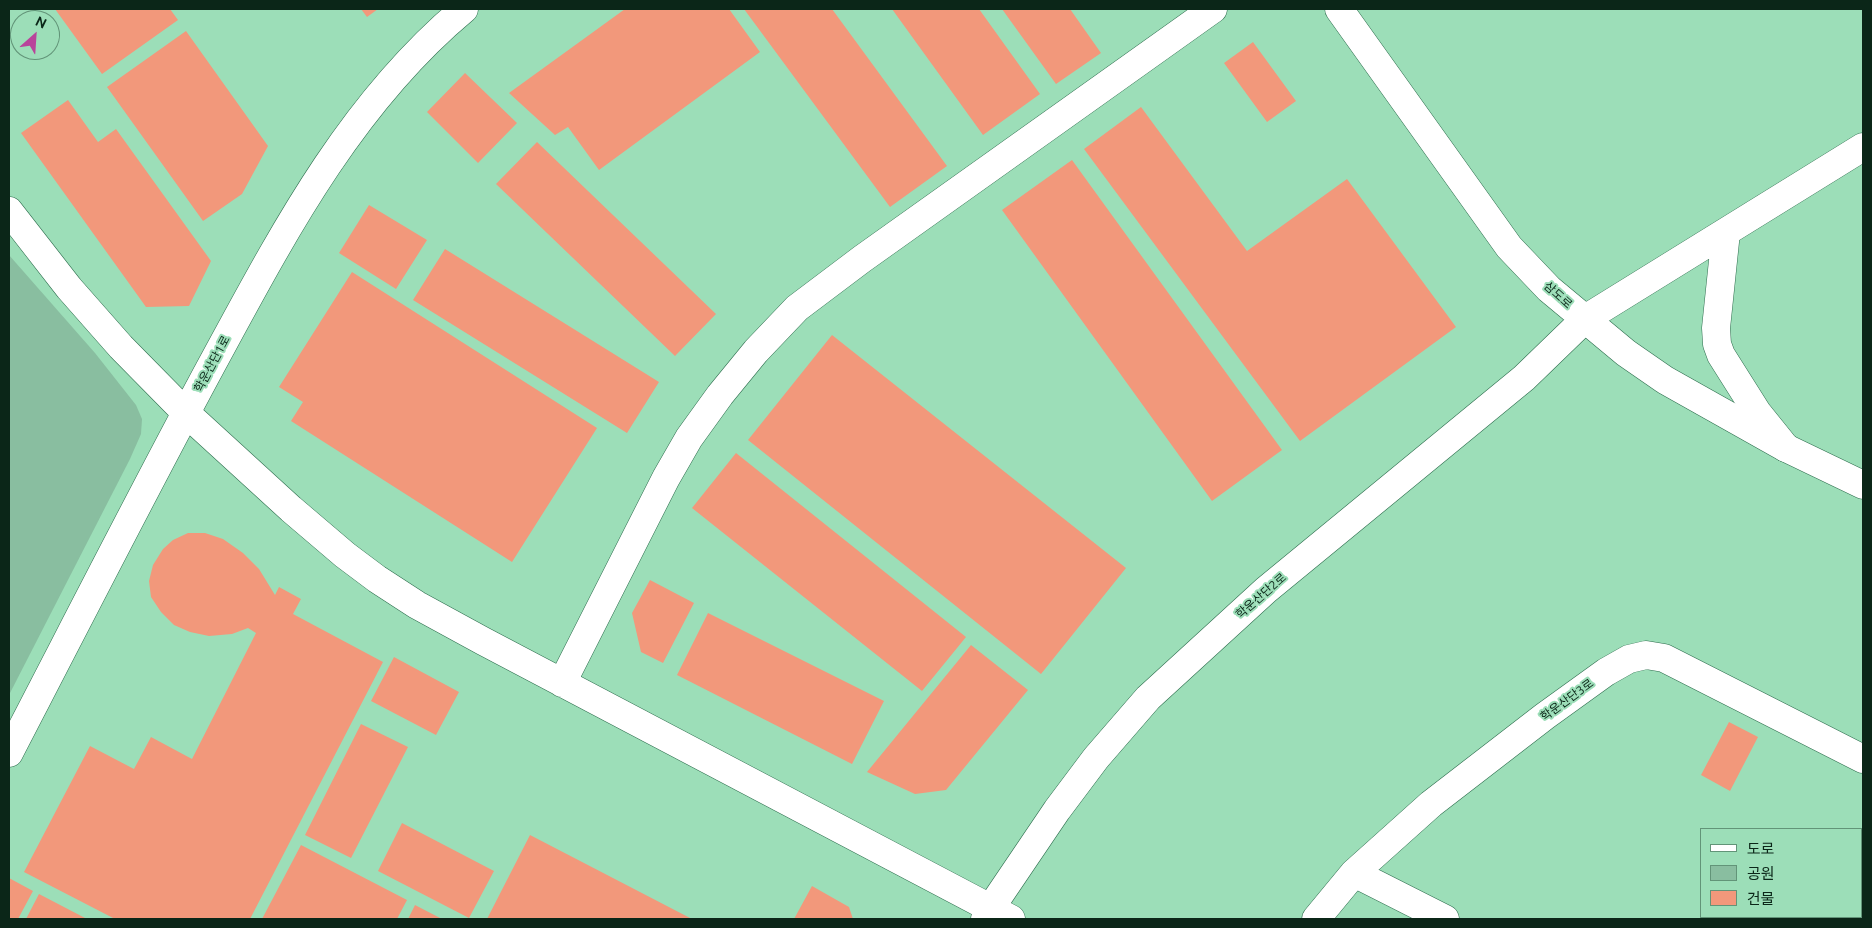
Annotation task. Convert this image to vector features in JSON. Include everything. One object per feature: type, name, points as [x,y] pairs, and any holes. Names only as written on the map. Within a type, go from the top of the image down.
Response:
[{"type":"street","name":"학운산단1로","points":[[9,753],[186,413],[254,287],[321,172],[354,126],[399,71],[450,20],[464,9]]},
{"type":"street","points":[[562,682],[666,478],[690,438],[732,380],[756,351],[798,308],[862,259],[1213,9]]},
{"type":"street","name":"삼도로","points":[[1339,9],[1510,247],[1550,289],[1626,353],[1665,380],[1786,448],[1863,485]]},
{"type":"street","name":"학운산단2로","points":[[995,916],[1057,810],[1096,758],[1148,698],[1266,590],[1524,378],[1585,319],[1863,147]]},
{"type":"street","points":[[9,211],[69,288],[121,347],[186,413],[345,555],[378,579],[417,605],[995,916]]},
{"type":"street","points":[[1726,232],[1716,328],[1717,344],[1721,355],[1757,412],[1786,448]]},
{"type":"street","name":"학운산단3로","points":[[1316,919],[1354,873],[1431,804],[1545,716],[1606,672],[1629,659],[1646,655],[1664,658],[1863,759]]},
{"type":"street","points":[[1354,873],[1445,919]]},
{"type":"green space","points":[[9,255],[95,353],[136,405],[142,419],[141,434],[130,459],[9,695]]},
{"type":"building","points":[[170,9],[178,20],[102,74],[60,16],[60,10],[56,10]]},
{"type":"building","points":[[361,9],[378,9],[367,17]]},
{"type":"building","points":[[625,9],[729,9],[760,52],[599,170],[568,127],[555,135],[509,93]]},
{"type":"building","points":[[744,9],[832,9],[947,166],[890,207]]},
{"type":"building","points":[[892,9],[979,9],[1040,94],[983,135]]},
{"type":"building","points":[[1002,9],[1070,9],[1101,53],[1056,84]]},
{"type":"building","points":[[186,31],[268,146],[242,194],[203,221],[107,87]]},
{"type":"building","points":[[1253,42],[1296,101],[1267,122],[1224,63]]},
{"type":"building","points":[[465,73],[517,123],[478,163],[427,112]]},
{"type":"building","points":[[68,100],[98,142],[116,129],[211,261],[189,306],[146,307],[21,133]]},
{"type":"building","points":[[1141,107],[1247,251],[1347,179],[1456,327],[1300,441],[1084,149]]},
{"type":"building","points":[[537,142],[716,314],[675,356],[496,184]]},
{"type":"building","points":[[1072,160],[1282,450],[1212,501],[1002,210]]},
{"type":"building","points":[[369,205],[427,240],[396,289],[339,253]]},
{"type":"building","points":[[445,249],[659,382],[627,433],[413,300]]},
{"type":"building","points":[[352,272],[597,428],[512,562],[291,421],[303,402],[279,387]]},
{"type":"building","points":[[832,335],[1126,568],[1041,674],[748,440]]},
{"type":"building","points":[[736,453],[966,637],[922,691],[692,508]]},
{"type":"building","points":[[188,533],[205,533],[223,539],[243,553],[259,569],[275,595],[279,587],[301,599],[293,614],[383,662],[250,919],[115,919],[24,872],[90,746],[134,769],[151,737],[192,759],[256,633],[248,628],[232,634],[209,636],[190,632],[174,625],[161,612],[151,597],[149,581],[153,565],[163,549],[173,540]]},
{"type":"building","points":[[650,580],[694,603],[663,663],[641,652],[632,613]]},
{"type":"building","points":[[708,613],[884,701],[852,764],[677,675]]},
{"type":"building","points":[[971,645],[1028,690],[946,790],[915,794],[867,772]]},
{"type":"building","points":[[394,657],[459,692],[436,735],[371,701]]},
{"type":"building","points":[[1729,722],[1758,737],[1730,791],[1701,775]]},
{"type":"building","points":[[361,724],[408,747],[351,858],[305,835]]},
{"type":"building","points":[[402,823],[494,871],[469,918],[378,871]]},
{"type":"building","points":[[530,835],[692,919],[487,919]]},
{"type":"building","points":[[301,845],[407,900],[397,919],[262,919]]},
{"type":"building","points":[[9,878],[33,891],[18,919],[9,919]]},
{"type":"building","points":[[812,886],[849,907],[853,919],[794,919]]},
{"type":"building","points":[[39,894],[87,919],[26,919]]},
{"type":"building","points":[[415,905],[442,919],[408,919]]}]
